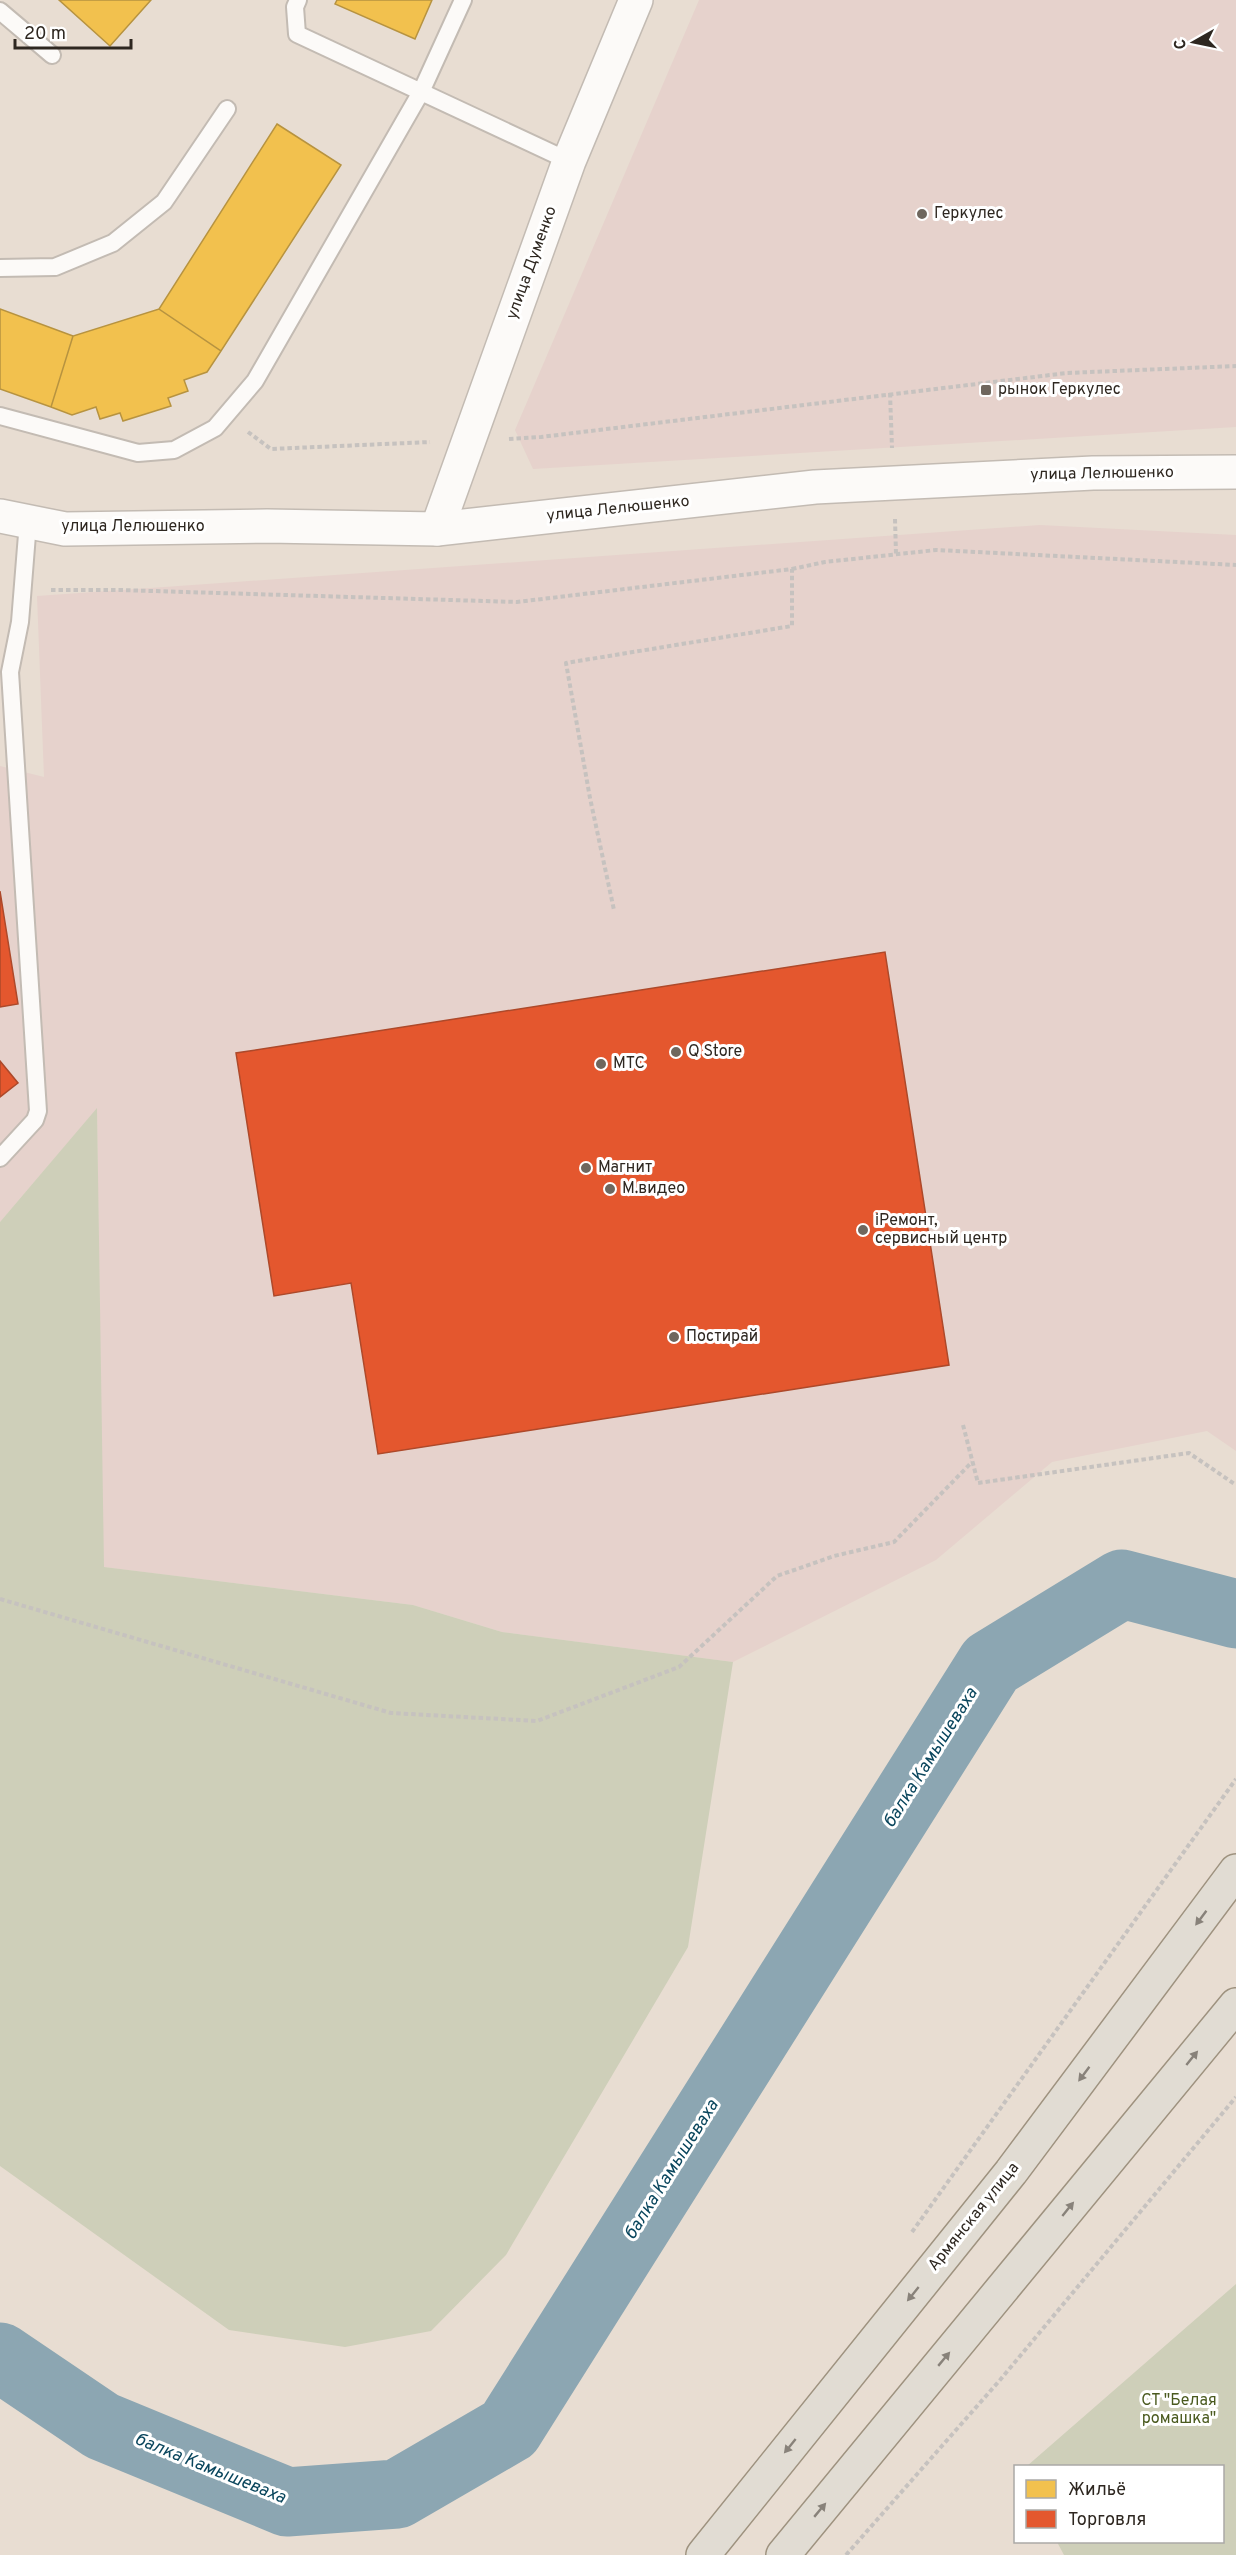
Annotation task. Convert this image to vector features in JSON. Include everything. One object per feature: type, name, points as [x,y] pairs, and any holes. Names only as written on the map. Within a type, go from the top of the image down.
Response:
[{"type":"main road","name":"Армянская улица","points":[[703,2555],[1011,2172],[1236,1871]]},
{"type":"main road","points":[[783,2555],[1236,2005]]},
{"type":"street","name":"улица Думенко","points":[[436,529],[569,161],[636,0]]},
{"type":"street","name":"улица Лелюшенко","points":[[14,519],[65,529],[267,526],[436,529],[815,487],[1093,472],[1236,472]]},
{"type":"lane","points":[[298,0],[295,7],[297,34],[569,161]]},
{"type":"lane","points":[[0,416],[138,453],[174,450],[215,428],[255,381],[422,92],[463,0]]},
{"type":"lane","points":[[0,11],[52,55]]},
{"type":"lane","points":[[0,268],[55,267],[114,243],[164,202],[227,109]]},
{"type":"lane","points":[[0,1158],[35,1120],[38,1111],[10,672],[20,622],[14,519]]},
{"type":"path","points":[[226,415],[271,449],[468,441],[541,437],[1067,373],[1236,366]]},
{"type":"path","points":[[56,591],[119,590],[517,602],[936,550],[1236,565]]},
{"type":"path","points":[[614,910],[590,798],[566,663],[792,626],[792,569]]},
{"type":"path","points":[[963,1425],[978,1483],[1189,1453],[1236,1485]]},
{"type":"path","points":[[0,1599],[391,1713],[537,1721],[679,1667],[777,1576],[834,1556],[894,1542],[972,1462]]},
{"type":"path","points":[[910,2234],[1236,1779]]},
{"type":"path","points":[[846,2555],[1000,2380],[1236,2097]]},
{"type":"shaded area","name":"Геркулес","points":[[699,0],[1236,0],[1236,427],[533,469],[515,430]]},
{"type":"shaded area","points":[[1040,525],[1236,535],[1236,1451],[1207,1431],[1052,1462],[936,1560],[733,1662],[502,1632],[413,1605],[103,1567],[97,1109],[0,1222],[0,766],[44,777],[37,596]]},
{"type":"green space","points":[[97,1108],[104,1567],[413,1605],[502,1632],[733,1662],[688,1947],[506,2255],[431,2331],[345,2347],[229,2330],[0,2166],[0,1222]]},
{"type":"green space","name":"СТ \"Белая ромашка\"","points":[[1236,2284],[1236,2555],[1064,2555],[1058,2543],[1224,2543],[1224,2465],[1028,2465]]},
{"type":"building: Жильё","points":[[59,0],[151,0],[110,46]]},
{"type":"building: Жильё","points":[[337,0],[432,0],[415,39],[335,4]]},
{"type":"building: Жильё","points":[[277,124],[341,165],[221,351],[159,309]]},
{"type":"building: Жильё","points":[[0,309],[73,336],[51,407],[0,389]]},
{"type":"building: Жильё","points":[[159,309],[221,351],[207,372],[184,380],[188,391],[168,398],[171,406],[123,421],[120,413],[100,419],[96,407],[72,415],[51,407],[73,336]]},
{"type":"building: Торговля","points":[[0,891],[18,1004],[0,1007]]},
{"type":"building: Торговля","name":"Магнит","points":[[885,952],[949,1365],[378,1454],[351,1283],[274,1296],[236,1053]]},
{"type":"building: Торговля","points":[[0,1061],[18,1083],[0,1097]]},
{"type":"waterway","name":"балка Камышеваха","points":[[0,2357],[102,2426],[287,2502],[397,2494],[509,2429],[991,1664],[1122,1584],[1236,1614]]},
{"type":"place","name":"Геркулес","points":[[922,214]]},
{"type":"place","name":"рынок Геркулес","points":[[986,390]]},
{"type":"place","name":"Q Store","points":[[676,1052]]},
{"type":"place","name":"МТС","points":[[601,1064]]},
{"type":"place","name":"Магнит","points":[[586,1168]]},
{"type":"place","name":"М.видео","points":[[610,1189]]},
{"type":"place","name":"iРемонт, сервисный центр","points":[[863,1230]]},
{"type":"place","name":"Постирай","points":[[674,1337]]}]
